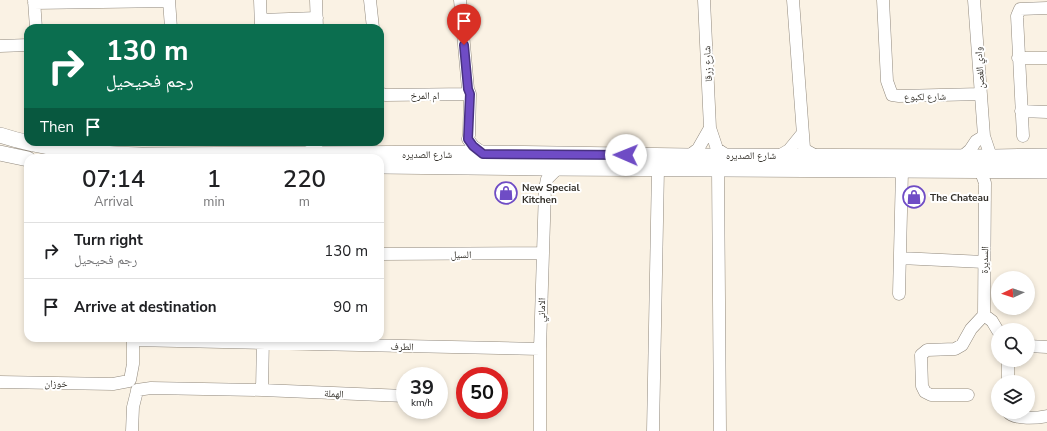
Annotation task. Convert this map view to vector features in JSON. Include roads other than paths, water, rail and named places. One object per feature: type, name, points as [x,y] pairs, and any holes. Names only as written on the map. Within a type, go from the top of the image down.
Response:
[{"type":"main road","points":[[0,128],[6,137]]},
{"type":"main road","name":"شارع الصديره","points":[[6,137],[24,141]]},
{"type":"main road","name":"شارع الصديره","points":[[49,146],[68,150],[117,154]]},
{"type":"main road","points":[[0,153],[24,158]]},
{"type":"main road","name":"شارع الصديره","points":[[337,154],[1047,156]]},
{"type":"main road","name":"شارع الصديره","points":[[384,166],[902,171],[986,175],[1047,171]]},
{"type":"street","points":[[260,0],[261,24],[317,23],[316,0]]},
{"type":"street","points":[[370,0],[373,24]]},
{"type":"street","points":[[460,0],[468,89],[470,94],[468,139],[470,143],[483,154]]},
{"type":"street","name":"شارع زرقا","points":[[704,0],[710,128],[717,149],[726,155]]},
{"type":"street","points":[[793,0],[804,148],[816,156]]},
{"type":"street","name":"شارع لكبوع","points":[[883,0],[887,81],[892,95],[981,94]]},
{"type":"street","name":"وادي الغصن","points":[[974,0],[984,136],[990,154],[994,157]]},
{"type":"street","points":[[36,24],[34,2],[169,1],[171,24]]},
{"type":"street","points":[[1023,136],[1017,16],[1020,9],[1047,8]]},
{"type":"street","points":[[0,46],[24,44]]},
{"type":"street","points":[[1018,58],[1047,58]]},
{"type":"street","name":"ام المرخ","points":[[384,95],[470,94]]},
{"type":"street","points":[[1021,111],[1047,112]]},
{"type":"street","points":[[689,156],[698,149],[710,128]]},
{"type":"street","points":[[779,156],[789,150],[802,134]]},
{"type":"street","points":[[451,154],[459,149],[469,135]]},
{"type":"street","points":[[963,156],[970,150],[976,141],[984,136]]},
{"type":"street","points":[[306,154],[315,146]]},
{"type":"street","points":[[329,146],[337,154]]},
{"type":"street","name":"الاماني","points":[[533,168],[542,180],[545,189]]},
{"type":"street","name":"الاماني","points":[[540,431],[540,349],[545,189],[547,179],[558,168]]},
{"type":"street","points":[[653,431],[658,169]]},
{"type":"street","points":[[718,170],[720,431]]},
{"type":"street","points":[[899,294],[902,171]]},
{"type":"street","name":"السديرة","points":[[984,315],[986,175]]},
{"type":"street","name":"السيل","points":[[384,254],[543,253]]},
{"type":"street","points":[[900,258],[984,262]]},
{"type":"street","points":[[968,395],[931,396],[925,392],[922,386],[921,355],[927,350],[954,349],[962,345],[971,329],[984,315],[993,323]]},
{"type":"street","points":[[132,431],[133,342]]},
{"type":"street","points":[[262,390],[263,342]]},
{"type":"street","name":"الطرف","points":[[298,342],[540,349]]},
{"type":"street","points":[[1035,346],[1047,347]]},
{"type":"street","name":"خوزان","points":[[0,382],[113,384],[133,386]]},
{"type":"street","name":"الهملة","points":[[133,386],[151,388],[262,390],[396,396]]},
{"type":"street","points":[[1035,417],[1047,416]]},
{"type":"place","name":"New Special Kitchen","points":[[506,193]]},
{"type":"place","name":"The Chateau","points":[[914,197]]}]
